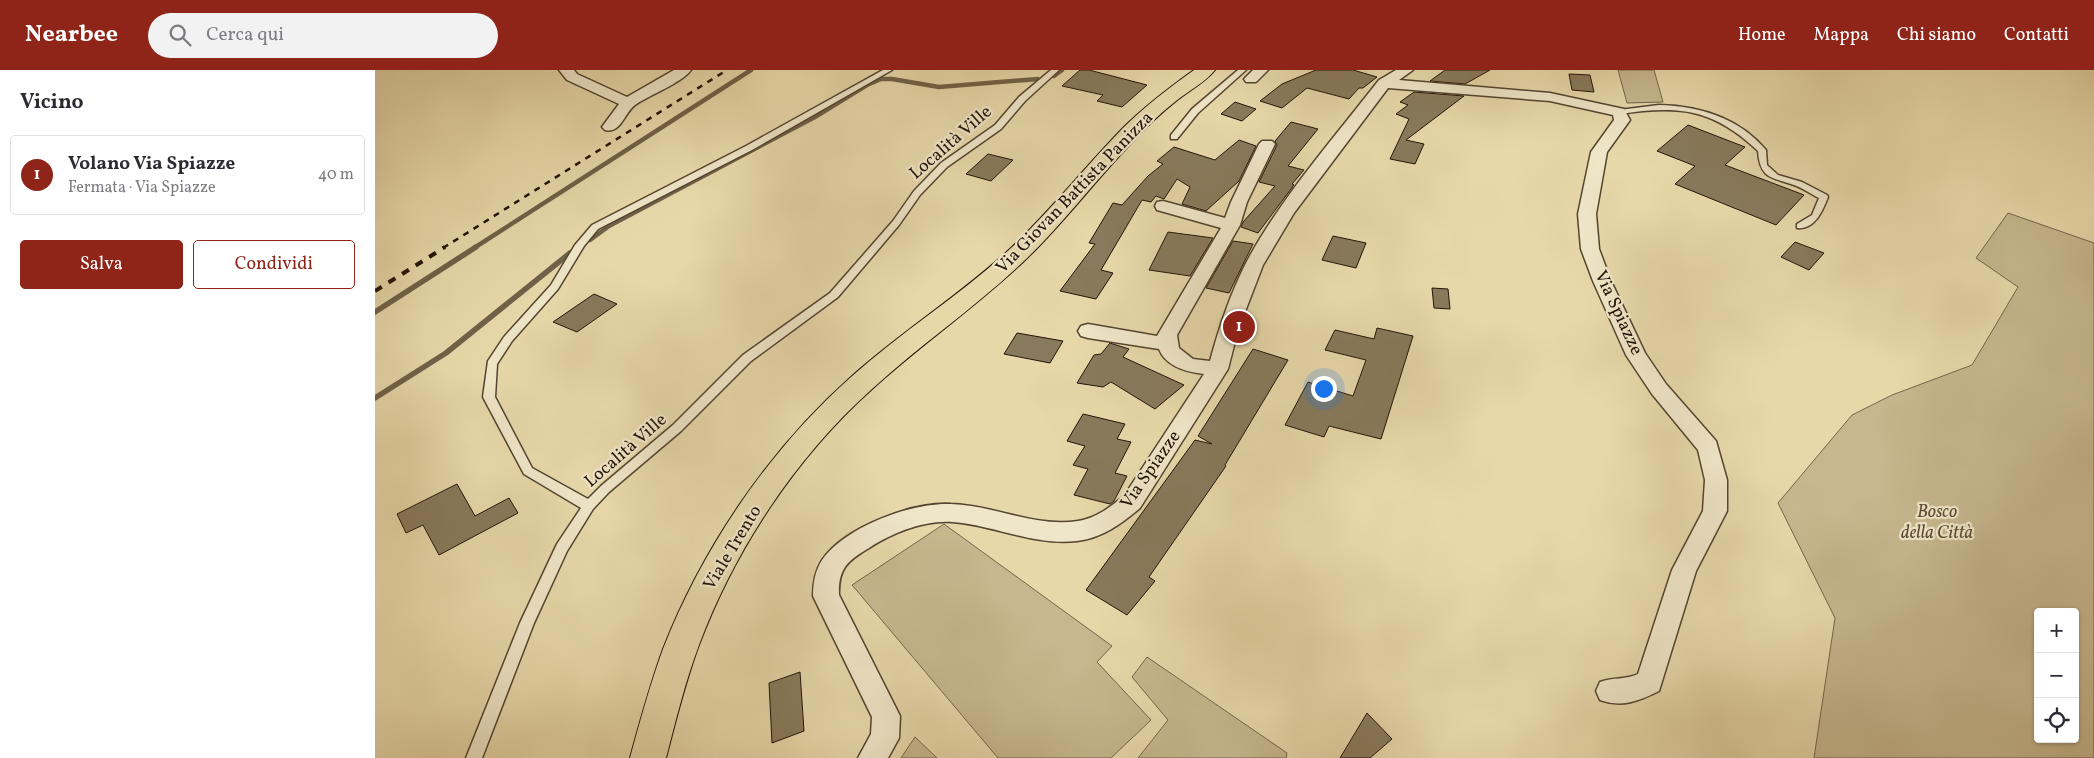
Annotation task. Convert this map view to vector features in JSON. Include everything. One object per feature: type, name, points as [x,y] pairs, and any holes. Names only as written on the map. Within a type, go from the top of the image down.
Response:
[{"type":"main road","name":"Via Giovan Battista Panizza","points":[[875,372],[996,275],[1038,236],[1148,115],[1205,70]]},
{"type":"main road","name":"Viale Trento","points":[[648,758],[687,633],[712,580],[739,533],[775,480],[813,433],[841,402],[875,372]]},
{"type":"street","points":[[566,70],[572,77],[628,103]]},
{"type":"street","points":[[610,127],[628,103],[684,70]]},
{"type":"street","name":"Via Spiazze","points":[[871,758],[885,738],[886,716],[826,596],[826,582],[831,567],[847,551],[867,536],[918,518],[946,513],[1044,532],[1066,533],[1093,528],[1111,520],[1132,502],[1218,369],[1228,330],[1254,265],[1286,212],[1384,83],[1406,70]]},
{"type":"street","points":[[1384,83],[1550,97],[1619,112]]},
{"type":"street","name":"Via Spiazze","points":[[1609,691],[1632,691],[1649,682],[1684,570],[1715,511],[1717,480],[1708,448],[1659,389],[1636,355],[1590,250],[1587,214],[1599,152],[1622,120],[1619,112]]},
{"type":"street","points":[[1218,369],[1188,365],[1169,351],[1167,335],[1231,226],[1239,202],[1267,144]]},
{"type":"street","points":[[1163,206],[1231,226]]},
{"type":"street","points":[[1088,331],[1168,344]]},
{"type":"lane","name":"Località Ville","points":[[888,70],[749,148],[595,227],[580,245],[555,287],[508,339],[492,364],[489,397],[527,471],[589,506],[605,489],[677,428],[747,358],[834,295],[896,223],[917,193],[944,165],[998,127],[1022,99],[1055,70]]},
{"type":"lane","points":[[1174,137],[1195,111],[1251,73]]},
{"type":"lane","points":[[1619,112],[1645,107],[1671,106],[1701,111],[1723,119],[1744,132],[1762,150],[1763,165],[1775,178],[1799,184],[1825,197],[1815,216],[1800,226]]},
{"type":"lane","points":[[474,758],[534,607],[561,548],[589,506]]},
{"type":"green space","points":[[1618,70],[1654,70],[1663,102],[1627,103]]},
{"type":"green space","name":"Bosco della Città","points":[[2008,213],[2094,243],[2094,758],[1814,758],[1835,618],[1778,503],[1852,415],[1892,395],[1972,365],[2018,287],[1976,258]]},
{"type":"green space","points":[[944,524],[1112,646],[1097,662],[1151,720],[1111,758],[998,758],[852,585]]},
{"type":"green space","points":[[1147,657],[1287,753],[1286,758],[1138,758],[1168,720],[1132,677]]},
{"type":"green space","points":[[915,737],[937,758],[901,758]]},
{"type":"building","points":[[1080,70],[1089,70],[1147,85],[1122,107],[1097,101],[1103,95],[1062,86]]},
{"type":"building","points":[[1316,70],[1353,70],[1377,77],[1363,88],[1359,88],[1349,99],[1307,88],[1282,108],[1260,101],[1282,84]]},
{"type":"building","points":[[1445,70],[1490,70],[1465,84],[1430,81]]},
{"type":"building","points":[[1569,74],[1590,75],[1594,92],[1572,90]]},
{"type":"building","points":[[1414,92],[1464,96],[1406,140],[1424,144],[1415,164],[1390,159],[1409,119],[1396,114],[1408,105],[1400,102]]},
{"type":"building","points":[[1235,102],[1256,109],[1242,121],[1221,114]]},
{"type":"building","points":[[1291,122],[1318,129],[1288,166],[1304,170],[1258,233],[1241,227],[1243,222],[1275,186],[1259,182],[1277,145],[1275,141]]},
{"type":"building","points":[[1688,125],[1745,147],[1725,165],[1804,195],[1776,225],[1675,184],[1695,166],[1657,151]]},
{"type":"building","points":[[1239,140],[1256,146],[1239,181],[1206,211],[1182,204],[1190,187],[1177,179],[1164,199],[1156,196],[1151,202],[1142,200],[1101,270],[1113,273],[1096,299],[1060,291],[1095,244],[1089,243],[1113,203],[1122,205],[1148,176],[1163,164],[1157,161],[1174,147],[1215,160]]},
{"type":"building","points":[[988,154],[1013,160],[991,181],[966,174]]},
{"type":"building","points":[[1168,232],[1213,238],[1190,276],[1149,270]]},
{"type":"building","points":[[1333,236],[1366,243],[1356,268],[1322,260]]},
{"type":"building","points":[[1233,241],[1253,244],[1229,293],[1206,288]]},
{"type":"building","points":[[1795,242],[1824,253],[1809,270],[1781,257]]},
{"type":"building","points":[[1432,288],[1448,289],[1450,309],[1434,308]]},
{"type":"building","points":[[594,294],[617,304],[577,332],[553,322]]},
{"type":"building","points":[[1377,328],[1413,336],[1381,439],[1329,426],[1324,437],[1285,425],[1308,382],[1353,396],[1366,360],[1325,350],[1335,330],[1374,339]]},
{"type":"building","points":[[1017,333],[1063,341],[1050,363],[1004,354]]},
{"type":"building","points":[[1110,343],[1129,349],[1123,357],[1184,385],[1155,409],[1111,382],[1103,387],[1077,383],[1094,355],[1101,354]]},
{"type":"building","points":[[1253,349],[1288,360],[1226,466],[1149,577],[1155,581],[1127,615],[1086,590],[1195,440],[1212,444],[1198,436]]},
{"type":"building","points":[[1083,414],[1125,424],[1117,439],[1131,442],[1115,473],[1127,476],[1114,501],[1110,504],[1074,495],[1088,469],[1073,465],[1085,446],[1067,441]]},
{"type":"building","points":[[457,484],[475,516],[509,498],[518,513],[439,555],[423,525],[406,533],[397,514]]},
{"type":"building","points":[[800,672],[804,731],[772,743],[769,683]]},
{"type":"building","points":[[1367,713],[1392,739],[1370,758],[1340,758]]},
{"type":"waterway","points":[[474,248],[751,70]]},
{"type":"waterway","points":[[1054,76],[1062,70]]},
{"type":"waterway","points":[[590,240],[609,226],[815,117],[867,85],[881,79],[892,79],[939,87],[1038,79]]},
{"type":"waterway","points":[[375,312],[476,247]]},
{"type":"waterway","points":[[375,398],[446,353],[570,253]]},
{"type":"railway","points":[[443,248],[727,70]]},
{"type":"railway","points":[[375,291],[445,247]]},
{"type":"place","name":"Volano Via Spiazze","points":[[1239,327]]}]
